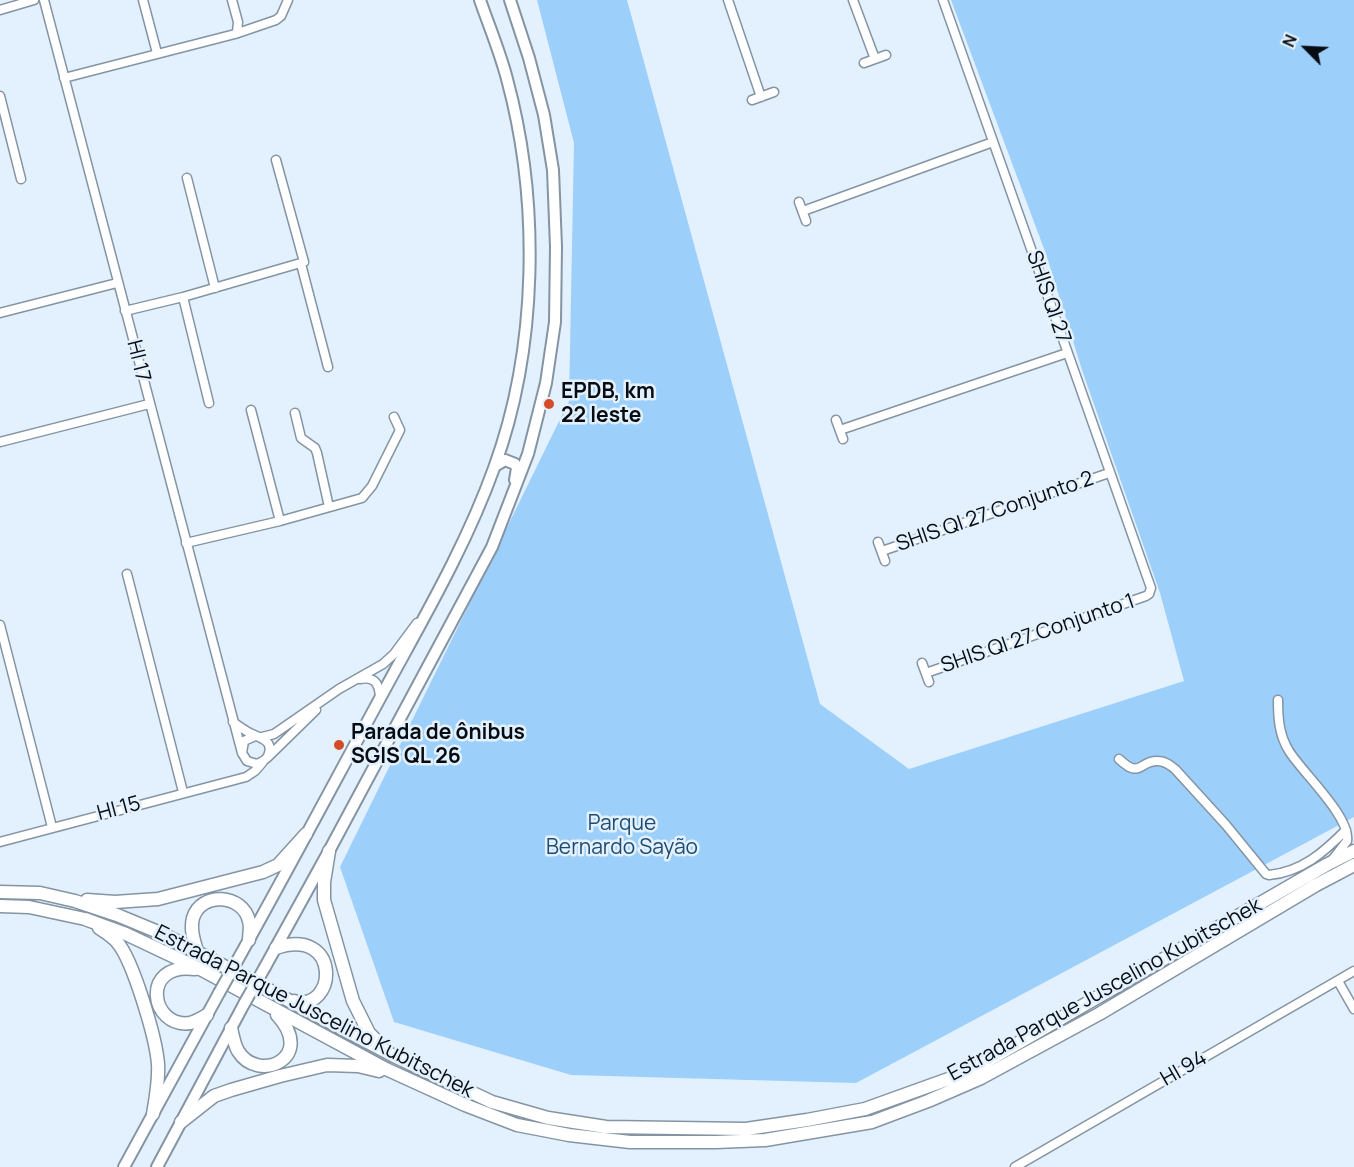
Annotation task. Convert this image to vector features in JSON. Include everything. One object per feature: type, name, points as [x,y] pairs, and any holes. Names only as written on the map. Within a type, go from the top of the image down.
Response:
[{"type":"highway","points":[[75,901],[135,902],[158,899],[243,878],[278,865],[306,834]]},
{"type":"highway","points":[[329,851],[324,882],[324,900],[353,1001],[369,1033],[393,1056]]},
{"type":"highway","name":"Estrada Parque Juscelino Kubitschek","points":[[0,892],[40,893],[75,901],[163,934],[393,1056],[492,1102],[548,1118],[606,1127],[746,1129],[819,1118],[865,1108],[968,1072],[1354,851]]},
{"type":"highway","name":"Estrada Parque Juscelino Kubitschek","points":[[0,906],[29,907],[85,919],[126,934],[202,970],[386,1070],[517,1125],[570,1136],[630,1142],[765,1140],[872,1122],[981,1078],[1099,1014],[1316,885],[1354,865]]},
{"type":"highway","points":[[197,951],[192,927],[194,917],[198,908],[216,899],[228,899],[238,904],[250,922],[249,940]]},
{"type":"highway","points":[[85,919],[116,940],[133,971],[158,1064],[158,1086],[153,1114]]},
{"type":"highway","points":[[276,948],[290,944],[307,946],[323,958],[326,968],[326,982],[320,993],[308,1001],[297,1002],[281,996]]},
{"type":"highway","points":[[202,970],[183,968],[173,970],[157,985],[156,993],[162,1011],[178,1022],[190,1023],[207,1015]]},
{"type":"highway","points":[[231,1028],[238,1052],[248,1061],[260,1066],[274,1066],[286,1057],[291,1046],[291,1035],[288,1026],[270,1008]]},
{"type":"highway","points":[[181,1122],[214,1096],[231,1089],[311,1068],[343,1065],[378,1071],[386,1070]]},
{"type":"main road","points":[[124,1167],[432,600],[468,531],[495,466],[512,406],[522,353],[528,302],[530,250],[527,191],[520,137],[507,77],[480,0]]},
{"type":"main road","points":[[157,1167],[492,547],[528,454],[546,383],[555,322],[556,247],[553,170],[544,115],[510,0]]},
{"type":"main road","points":[[495,466],[505,460],[515,464],[517,468],[510,503]]},
{"type":"street","points":[[0,10],[34,0]]},
{"type":"street","name":"HI 17","points":[[44,0],[243,755]]},
{"type":"street","points":[[143,0],[157,53]]},
{"type":"street","points":[[232,0],[238,22],[237,32]]},
{"type":"street","points":[[64,78],[276,20],[281,16],[288,0]]},
{"type":"street","points":[[728,0],[761,97]]},
{"type":"street","points":[[853,0],[875,59]]},
{"type":"street","name":"SHIS QI 27","points":[[943,0],[1150,586],[1149,594]]},
{"type":"street","points":[[864,63],[886,55]]},
{"type":"street","points":[[752,100],[774,93]]},
{"type":"street","points":[[0,96],[21,179]]},
{"type":"street","points":[[803,211],[993,142]]},
{"type":"street","points":[[276,159],[328,367]]},
{"type":"street","points":[[187,178],[215,288]]},
{"type":"street","points":[[799,202],[806,221]]},
{"type":"street","points":[[125,311],[303,263]]},
{"type":"street","points":[[0,313],[117,283]]},
{"type":"street","points":[[183,297],[209,403]]},
{"type":"street","points":[[840,429],[1067,352]]},
{"type":"street","points":[[0,442],[149,404]]},
{"type":"street","points":[[251,410],[280,521]]},
{"type":"street","points":[[295,413],[301,438],[315,448],[317,453],[329,507]]},
{"type":"street","points":[[186,543],[280,521],[362,498],[372,486],[400,430],[394,417]]},
{"type":"street","points":[[836,420],[843,439]]},
{"type":"street","name":"SHIS QI 27 Conjunto 2","points":[[882,552],[1109,473]]},
{"type":"street","points":[[878,542],[885,561]]},
{"type":"street","points":[[127,574],[183,792]]},
{"type":"street","name":"SHIS QI 27 Conjunto 1","points":[[926,673],[1149,594]]},
{"type":"street","points":[[238,778],[243,771],[244,741],[282,729],[356,679],[383,664],[394,654],[432,600]]},
{"type":"street","points":[[0,625],[52,827]]},
{"type":"street","points":[[922,663],[929,682]]},
{"type":"street","points":[[356,679],[371,678],[376,681],[379,685],[380,697]]},
{"type":"street","name":"HI 15","points":[[0,842],[250,775],[326,699]]},
{"type":"street","points":[[1278,700],[1278,725],[1287,749],[1327,797],[1346,830],[1347,841],[1328,864]]},
{"type":"street","points":[[234,722],[259,736],[269,747],[264,760],[252,763],[243,755]]},
{"type":"street","points":[[1119,759],[1127,766],[1134,768],[1142,768],[1158,761],[1165,762],[1175,769],[1269,875],[1310,862],[1346,830]]},
{"type":"street","name":"HI 94","points":[[1015,1167],[1354,971]]},
{"type":"street","points":[[1338,981],[1354,1009]]},
{"type":"green space","name":"Parque Bernardo Sayão","points":[[537,0],[627,0],[820,704],[909,769],[1184,681],[1160,593],[1082,370],[1046,254],[951,0],[1354,0],[1354,817],[856,1083],[571,1075],[394,1022],[340,867],[569,401],[574,143]]},
{"type":"place","name":"EPDB, km 22 leste","points":[[549,404]]},
{"type":"place","name":"Parada de ônibus SGIS QL 26","points":[[339,745]]}]
